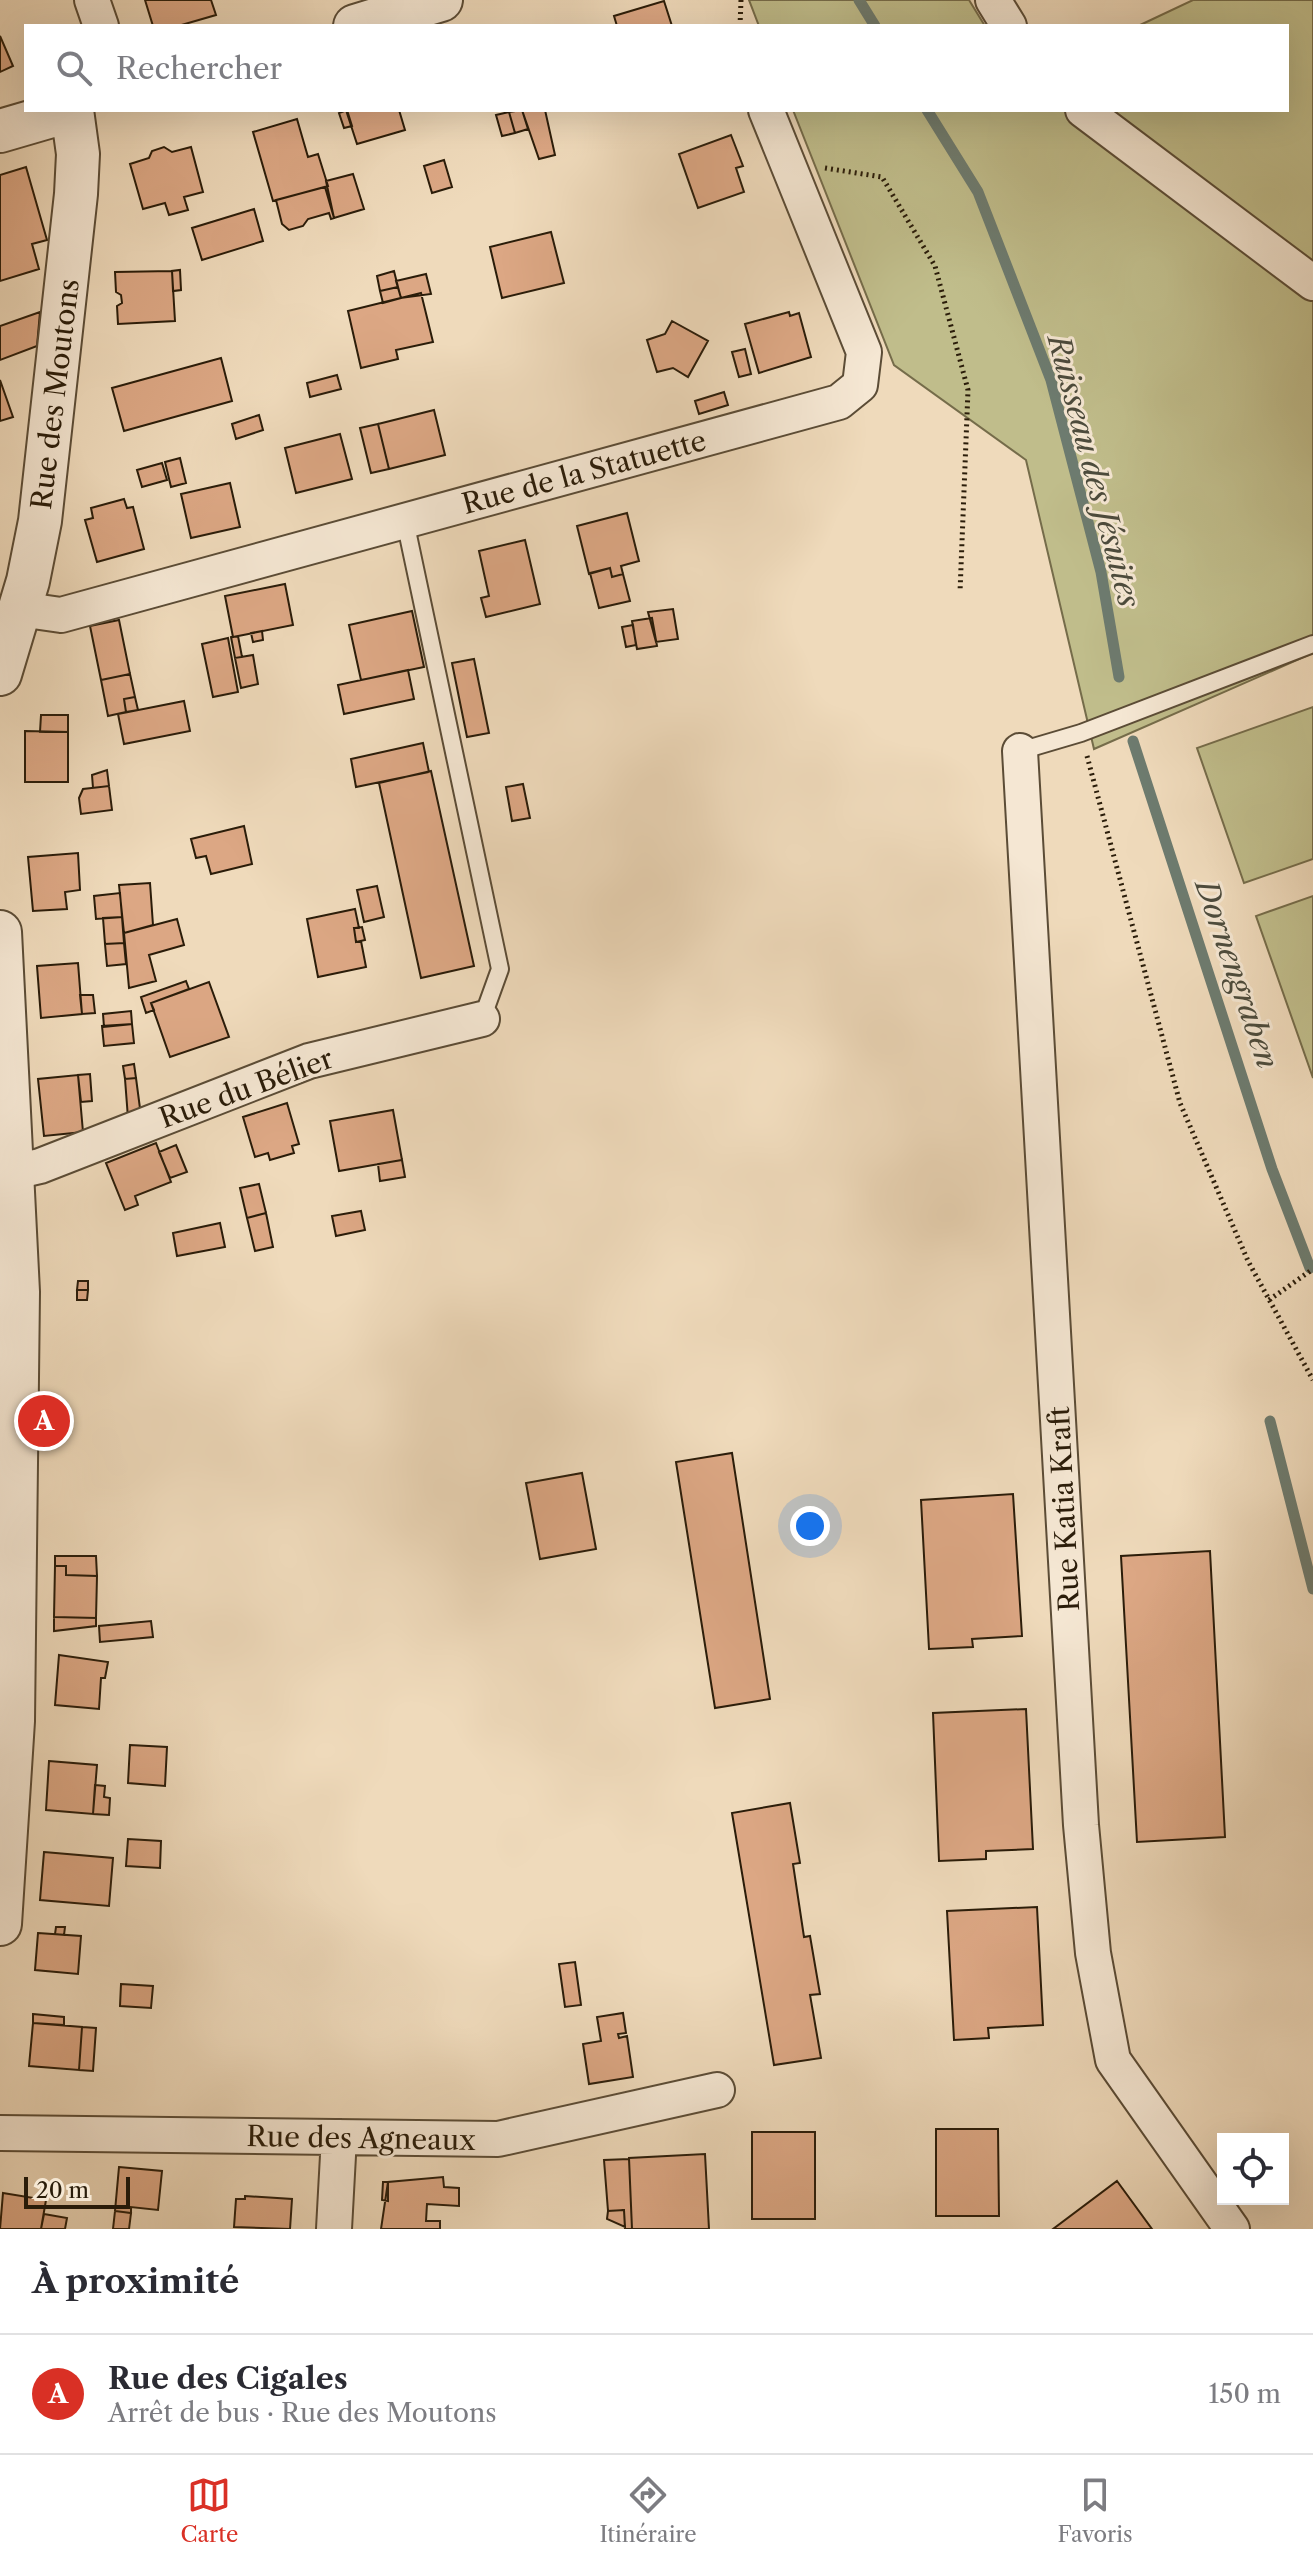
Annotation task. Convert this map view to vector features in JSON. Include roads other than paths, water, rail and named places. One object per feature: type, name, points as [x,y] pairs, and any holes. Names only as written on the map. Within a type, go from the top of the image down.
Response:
[{"type":"street","points":[[92,0],[100,24]]},
{"type":"street","points":[[362,24],[441,0]]},
{"type":"street","points":[[993,0],[1008,24]]},
{"type":"street","points":[[0,131],[65,112]]},
{"type":"street","name":"Rue des Moutons","points":[[0,671],[19,609],[42,509],[73,238],[78,154],[72,112]]},
{"type":"street","name":"Rue de la Statuette","points":[[19,609],[61,615],[839,402],[860,385],[864,352],[767,112]]},
{"type":"street","points":[[1086,112],[1313,283]]},
{"type":"street","name":"Rue Katia Kraft","points":[[1020,751],[1081,1825],[1093,1953],[1113,2060],[1232,2229]]},
{"type":"street","points":[[0,932],[14,1172],[8,1543],[13,1721],[0,1924]]},
{"type":"street","name":"Rue du Bélier","points":[[14,1172],[40,1166],[309,1061],[482,1019]]},
{"type":"street","name":"Rue des Agneaux","points":[[0,2133],[498,2139],[717,2090]]},
{"type":"street","points":[[334,2229],[339,2137]]},
{"type":"lane","points":[[405,521],[500,969],[482,1019]]},
{"type":"lane","points":[[1020,751],[1081,733],[1313,644]]},
{"type":"waterway","name":"Ruisseau des Jésuites","points":[[859,0],[874,24]]},
{"type":"waterway","name":"Ruisseau des Jésuites","points":[[928,112],[978,192],[1051,380],[1101,572],[1119,677]]},
{"type":"waterway","name":"Dornengraben","points":[[1133,741],[1272,1169],[1310,1268]]},
{"type":"waterway","points":[[1270,1421],[1313,1589]]},
{"type":"place","name":"Rue des Cigales","points":[[44,1421]]}]
